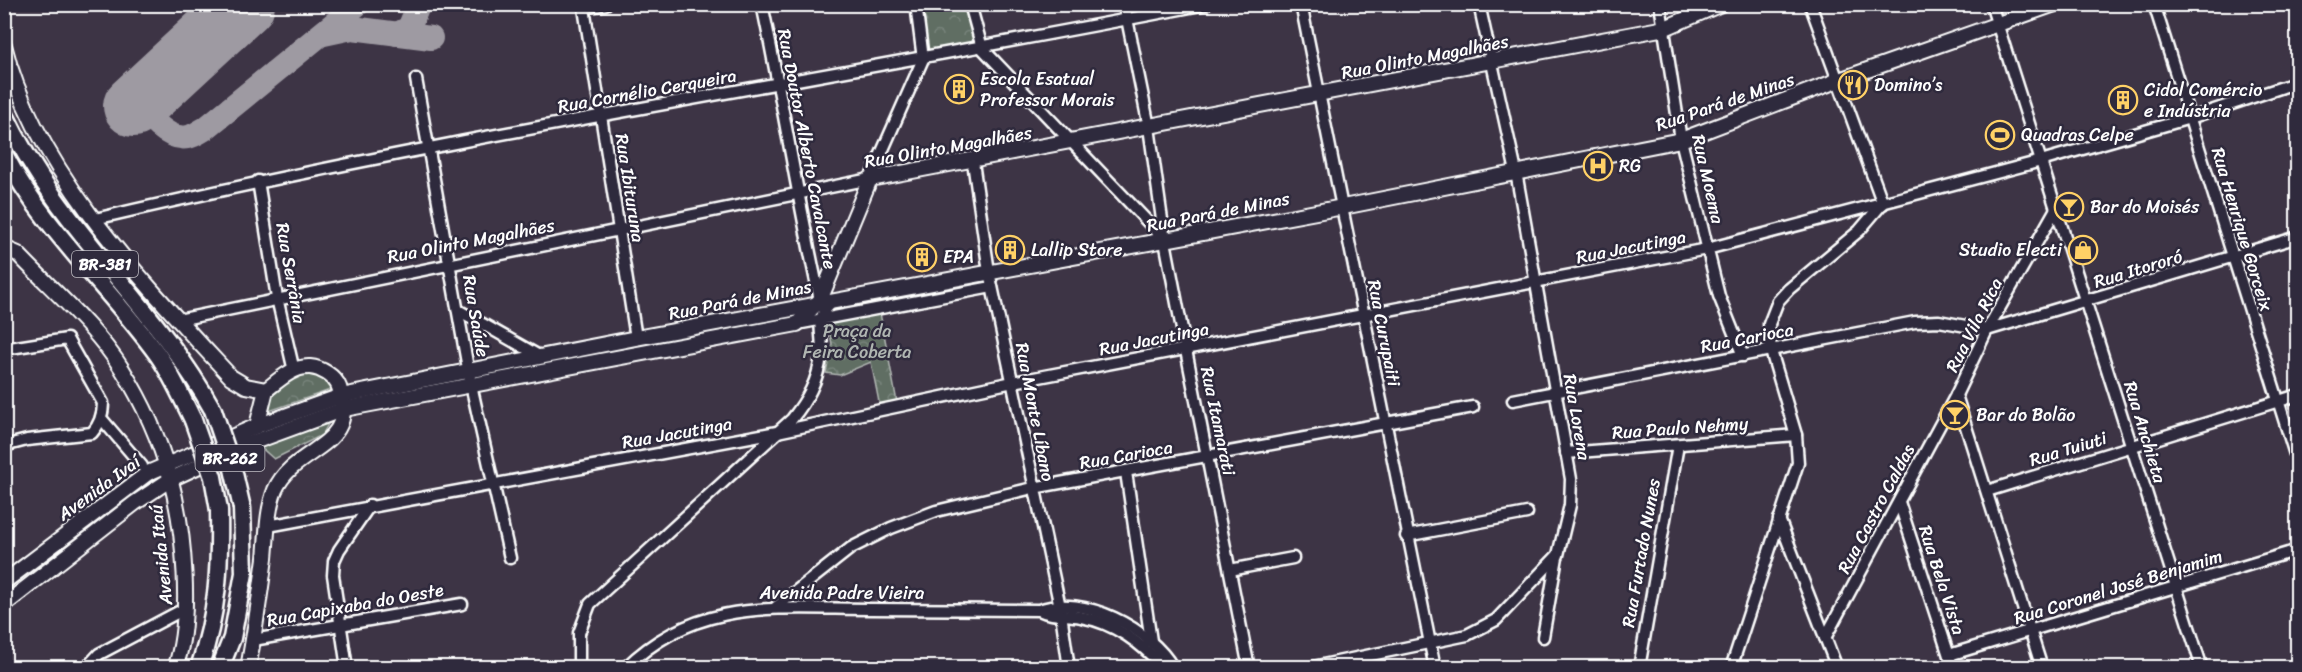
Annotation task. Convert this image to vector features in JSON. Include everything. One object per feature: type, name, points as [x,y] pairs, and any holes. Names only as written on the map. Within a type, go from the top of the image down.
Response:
[{"type":"highway","name":"BR-381","points":[[4,113],[39,179],[74,227],[172,345],[213,410]]},
{"type":"highway","name":"BR-381","points":[[4,154],[21,186],[55,232],[158,355],[192,420]]},
{"type":"highway","name":"BR-262","points":[[213,410],[233,468],[242,508],[244,573],[232,638],[220,668]]},
{"type":"highway","name":"BR-262","points":[[192,420],[213,477],[219,510],[220,574],[210,637],[199,668]]},
{"type":"main road","name":"Rua Olinto Magalhães","points":[[870,179],[973,162],[1665,28],[1721,4]]},
{"type":"main road","name":"Rua Pará de Minas","points":[[470,378],[541,357],[818,302],[1165,241],[1681,140],[1839,80],[2055,4]]},
{"type":"main road","points":[[4,45],[22,104],[60,169],[95,219],[178,320],[231,377],[246,386],[266,390]]},
{"type":"main road","points":[[797,324],[818,302],[870,179]]},
{"type":"main road","name":"Avenida Itaú","points":[[4,248],[18,254],[93,332],[122,368],[158,441],[171,479],[180,539],[186,608],[175,668]]},
{"type":"main road","name":"Rua Pará de Minas","points":[[257,426],[343,402],[470,378],[797,324]]},
{"type":"main road","points":[[248,668],[275,490],[295,464],[330,441],[338,432],[343,402],[338,384],[330,374],[310,367],[294,371],[266,390],[257,426]]},
{"type":"main road","name":"Rua Pará de Minas","points":[[240,447],[343,402]]},
{"type":"main road","name":"Avenida Ivaí","points":[[4,582],[128,485],[166,465],[257,426]]},
{"type":"main road","points":[[158,441],[175,451],[195,453]]},
{"type":"main road","name":"Avenida Ivaí","points":[[4,605],[135,503],[171,479],[240,447]]},
{"type":"street","name":"Rua Ibituruna","points":[[606,4],[584,8],[621,230],[636,338]]},
{"type":"street","name":"Rua Doutor Alberto Cavalcante","points":[[762,4],[818,302]]},
{"type":"street","points":[[870,179],[923,59],[916,4]]},
{"type":"street","points":[[970,4],[982,48],[1165,241]]},
{"type":"street","name":"Rua Itamarati","points":[[1124,4],[1149,127],[1165,241],[1249,668]]},
{"type":"street","name":"Rua Cornélio Cerqueira","points":[[95,219],[258,181],[601,115],[779,86],[1206,4]]},
{"type":"street","name":"Rua Curupaiti","points":[[1301,4],[1318,96],[1365,316],[1406,536],[1435,668]]},
{"type":"street","name":"Rua Lorena","points":[[1479,4],[1490,63],[1516,172],[1571,479],[1570,505],[1558,555]]},
{"type":"street","name":"Rua Moema","points":[[1660,4],[1681,140],[1719,296],[1743,356]]},
{"type":"street","points":[[1731,668],[1798,462],[1796,435],[1772,351],[1769,324],[1778,301],[1789,289],[1859,231],[1883,204],[1810,4]]},
{"type":"street","points":[[1991,4],[2056,207]]},
{"type":"street","name":"Rua Henrique Gorceix","points":[[2154,4],[2298,464]]},
{"type":"street","name":"Rua Saúde","points":[[416,78],[470,378],[495,482],[510,558]]},
{"type":"street","name":"Rua Jacutinga","points":[[268,526],[370,505],[777,432],[1013,382],[1707,249],[2041,161],[2190,118],[2298,82]]},
{"type":"street","name":"Rua Monte Líbano","points":[[973,162],[989,272],[1033,488],[1061,611],[1070,668]]},
{"type":"street","name":"Rua Olinto Magalhães","points":[[178,320],[870,179]]},
{"type":"street","name":"Rua Serrânia","points":[[258,181],[277,298],[294,371]]},
{"type":"street","name":"Rua Anchieta","points":[[2056,207],[2202,668]]},
{"type":"street","name":"Rua Vila Rica","points":[[2042,668],[1956,395],[1987,330],[2056,207]]},
{"type":"street","points":[[1850,212],[1859,231]]},
{"type":"street","name":"Rua Itororó","points":[[1987,330],[2298,237]]},
{"type":"street","name":"Rua Pará de Minas","points":[[797,324],[992,286]]},
{"type":"street","points":[[579,668],[579,633],[590,604],[792,419],[813,388],[821,357],[820,320],[825,310],[834,301]]},
{"type":"street","points":[[458,310],[541,357]]},
{"type":"street","name":"Rua Carioca","points":[[1513,400],[1915,322],[1939,321],[1987,330]]},
{"type":"street","points":[[4,349],[67,339],[103,403],[101,418],[92,433],[82,436],[27,440],[4,446]]},
{"type":"street","name":"Rua Castro Caldas","points":[[1825,638],[1956,395]]},
{"type":"street","name":"Rua Tuiuti","points":[[1986,491],[2298,395]]},
{"type":"street","name":"Rua Carioca","points":[[776,607],[850,548],[891,528],[936,511],[1033,488],[1473,407]]},
{"type":"street","points":[[101,418],[142,466]]},
{"type":"street","name":"Rua Paulo Nehmy","points":[[1566,453],[1796,435]]},
{"type":"street","name":"Rua Furtado Nunes","points":[[1639,668],[1678,444]]},
{"type":"street","points":[[1126,472],[1151,641]]},
{"type":"street","name":"Rua Bela Vista","points":[[1899,502],[1953,668]]},
{"type":"street","points":[[347,668],[333,575],[334,561],[370,505]]},
{"type":"street","points":[[1406,536],[1527,513]]},
{"type":"street","points":[[1779,519],[1837,668]]},
{"type":"street","name":"Rua Coronel José Benjamim","points":[[1949,655],[2298,550]]},
{"type":"street","points":[[1543,637],[1558,555]]},
{"type":"street","points":[[1308,668],[1467,635],[1496,620],[1558,555]]},
{"type":"street","points":[[1230,570],[1293,558]]},
{"type":"street","name":"Rua Capixaba do Oeste","points":[[253,640],[462,603]]},
{"type":"street","name":"Avenida Padre Vieira","points":[[624,668],[639,654],[682,628],[725,614],[776,607],[1039,610],[1049,606],[1061,611]]},
{"type":"street","points":[[86,668],[99,654],[186,608]]},
{"type":"street","points":[[1061,611],[1092,610],[1128,624],[1151,641],[1173,668]]},
{"type":"street","points":[[1061,611],[1097,621],[1126,634],[1164,668]]},
{"type":"green space","points":[[919,5],[965,5],[975,46],[926,55]]},
{"type":"green space","name":"Praça da Feira Coberta","points":[[880,313],[897,402],[880,407],[871,362],[840,375],[826,373],[832,344],[827,320]]},
{"type":"green space","points":[[295,373],[321,376],[333,389],[269,411],[272,392]]},
{"type":"green space","points":[[331,419],[322,435],[274,459],[258,445]]},
{"type":"taxiway","points":[[140,100],[148,114],[166,132],[180,137],[193,136],[206,128],[358,4]]},
{"type":"taxiway","points":[[397,34],[409,28],[419,4]]},
{"type":"taxiway","points":[[324,34],[352,28],[431,38]]},
{"type":"runway","points":[[134,106],[244,4]]},
{"type":"place","name":"Domino’s","points":[[1853,85]]},
{"type":"place","name":"Escola Esatual Professor Morais","points":[[959,89]]},
{"type":"place","name":"Cidol Comércio e Indústria","points":[[2123,100]]},
{"type":"place","name":"Quadras Celpe","points":[[2000,135]]},
{"type":"place","name":"RG","points":[[1598,166]]},
{"type":"place","name":"Bar do Moisés","points":[[2069,207]]},
{"type":"place","name":"Lallip Store","points":[[1010,250]]},
{"type":"place","name":"Studio Electi","points":[[2083,250]]},
{"type":"place","name":"EPA","points":[[922,257]]},
{"type":"place","name":"Bar do Bolão","points":[[1955,415]]}]
